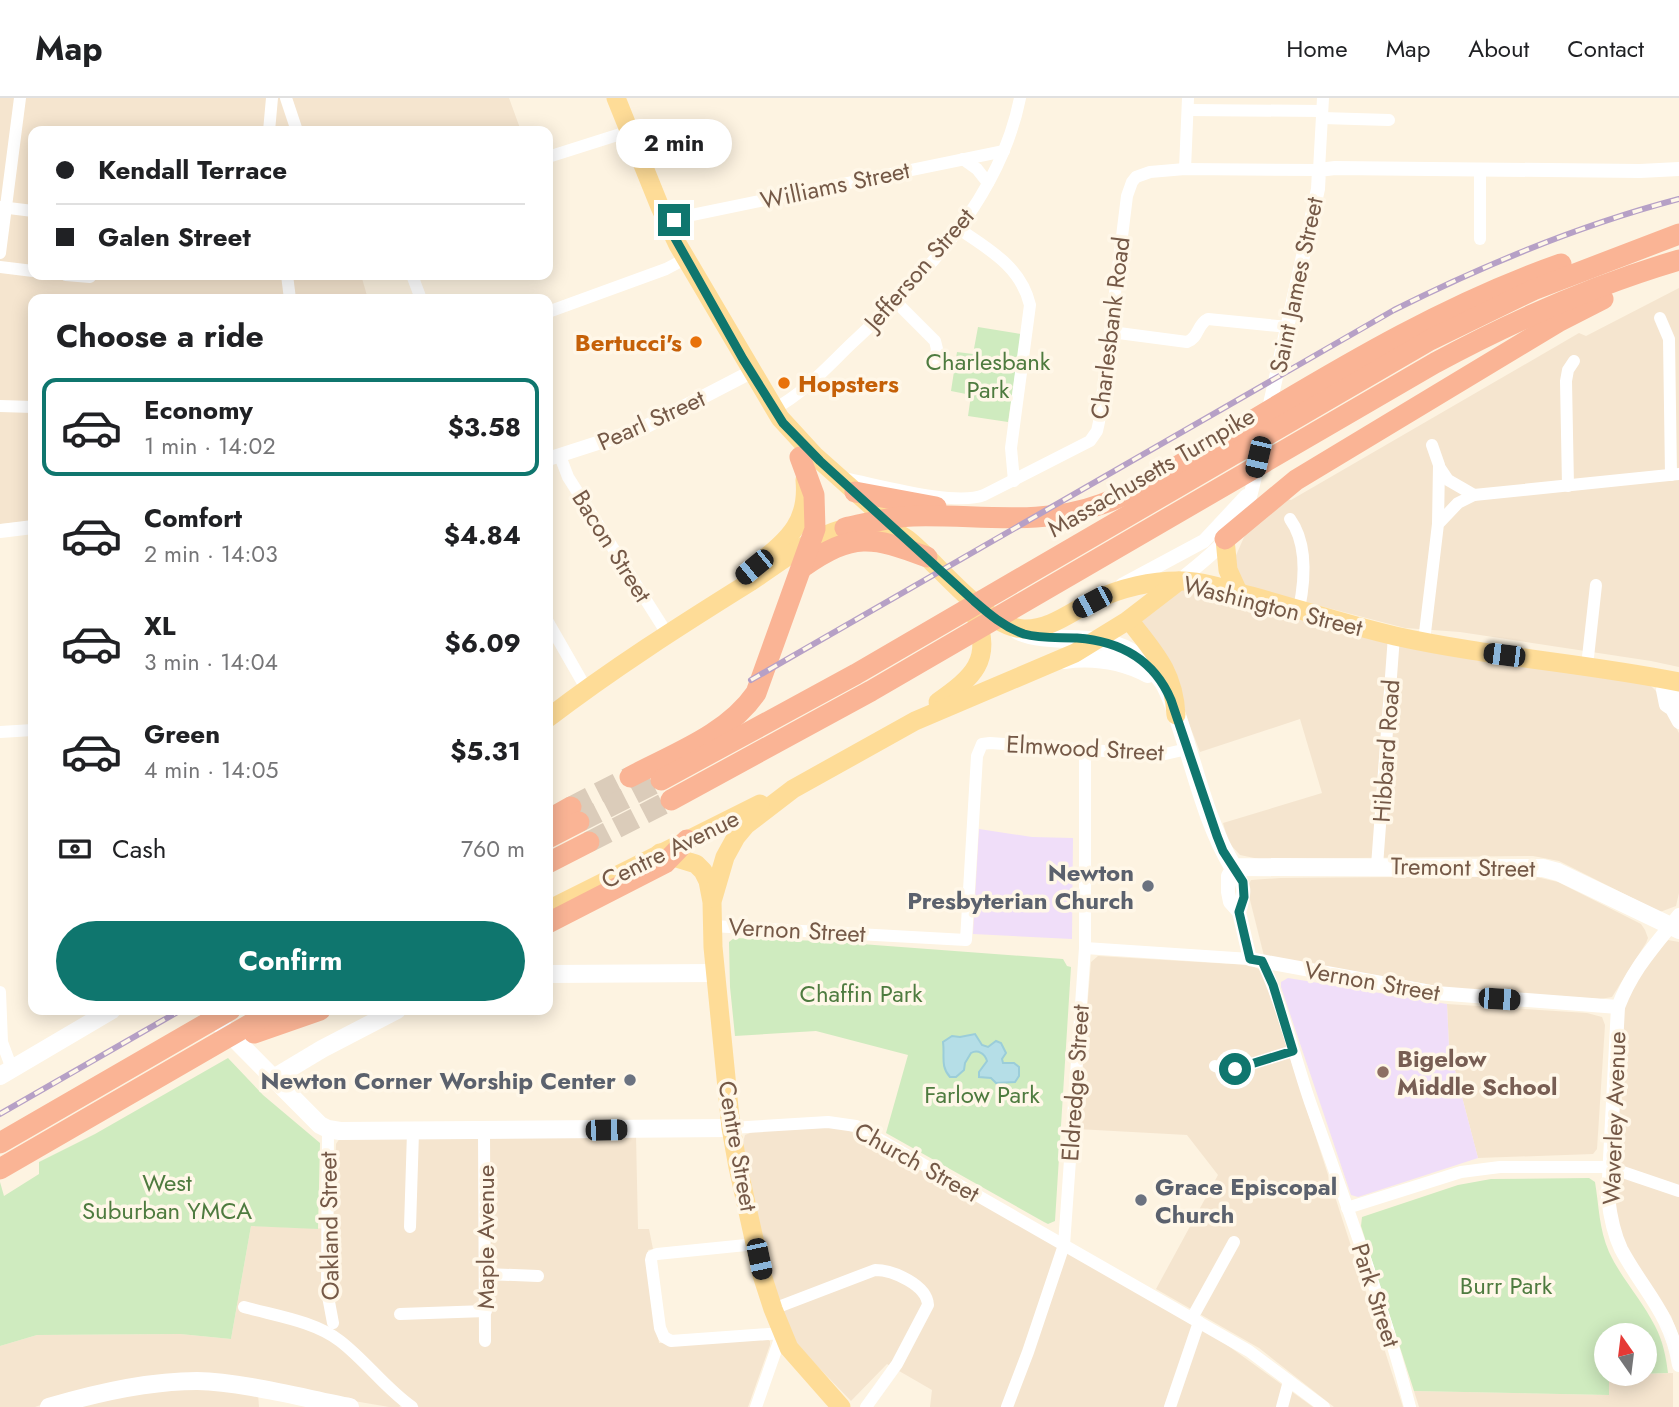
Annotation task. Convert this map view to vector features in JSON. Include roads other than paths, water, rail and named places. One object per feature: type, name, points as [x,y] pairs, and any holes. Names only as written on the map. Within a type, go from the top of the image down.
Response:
[{"type":"highway","points":[[845,528],[886,519],[919,516],[1004,519],[1046,517],[1094,507],[1129,492],[1349,363],[1467,301],[1602,249],[1679,226]]},
{"type":"highway","name":"Massachusetts Turnpike","points":[[661,780],[845,680],[1430,340],[1559,279],[1679,234]]},
{"type":"highway","name":"Massachusetts Turnpike","points":[[671,800],[871,691],[1446,357],[1572,298],[1679,260]]},
{"type":"highway","points":[[1225,539],[1296,480],[1534,336],[1581,309],[1679,267]]},
{"type":"highway","points":[[630,777],[724,726],[747,705],[760,684],[803,567],[816,522],[816,500],[800,457]]},
{"type":"highway","points":[[855,492],[979,518]]},
{"type":"highway","points":[[803,567],[835,547],[863,540],[890,544],[927,557]]},
{"type":"highway","points":[[553,819],[575,815],[553,834]]},
{"type":"highway","points":[[553,920],[665,863],[666,855],[687,840]]},
{"type":"highway","points":[[553,860],[589,842]]},
{"type":"highway","points":[[0,1143],[221,1015]]},
{"type":"highway","points":[[0,1169],[266,1015]]},
{"type":"highway","points":[[202,1052],[306,1015]]},
{"type":"main road","points":[[616,98],[667,224],[779,416],[800,457],[805,478],[801,518],[794,532],[676,629]]},
{"type":"main road","points":[[779,416],[838,477],[964,592],[1005,625]]},
{"type":"main road","points":[[553,713],[676,629],[811,542],[845,528],[878,526],[907,538]]},
{"type":"main road","points":[[1225,539],[1228,570],[1238,593]]},
{"type":"main road","name":"Washington Street","points":[[1005,625],[1023,629],[1040,628],[1092,602],[1137,586],[1179,581],[1238,593],[1394,636],[1674,681]]},
{"type":"main road","name":"Centre Street","points":[[894,731],[1060,660],[1129,620],[1179,581]]},
{"type":"main road","name":"Centre Street","points":[[712,902],[725,857],[736,837],[753,820],[793,789],[894,731],[967,681],[977,665],[982,639],[978,621],[964,592]]},
{"type":"main road","points":[[1129,620],[1168,674],[1175,693],[1177,715]]},
{"type":"main road","name":"Park Street","points":[[1005,625],[1030,635],[1097,640],[1115,645],[1137,655],[1152,668],[1163,683],[1177,715],[1212,823],[1233,867]]},
{"type":"main road","points":[[1060,660],[1084,658],[1117,661],[1141,670],[1163,683]]},
{"type":"main road","name":"Centre Avenue","points":[[687,840],[793,789]]},
{"type":"main road","name":"Centre Street","points":[[666,855],[690,861],[702,870],[708,881],[732,1128],[755,1244],[773,1309],[789,1348],[841,1407]]},
{"type":"main road","name":"Centre Avenue","points":[[553,908],[666,855]]},
{"type":"main road","name":"Tremont Street","points":[[1233,867],[1544,868],[1676,924]]},
{"type":"main road","points":[[553,974],[716,973]]},
{"type":"main road","points":[[6,1073],[104,1015]]},
{"type":"main road","points":[[211,1015],[312,1118],[328,1129]]},
{"type":"main road","points":[[272,1079],[387,1015]]},
{"type":"main road","name":"Church Street","points":[[328,1129],[484,1132],[732,1128]]},
{"type":"main road","points":[[49,1407],[135,1387],[198,1381],[350,1407]]},
{"type":"street","points":[[0,253],[3,207],[20,98]]},
{"type":"street","points":[[269,126],[272,98]]},
{"type":"street","points":[[286,98],[295,126]]},
{"type":"street","name":"Jefferson Street","points":[[779,416],[798,394],[895,301],[960,229],[1004,151],[1020,98]]},
{"type":"street","points":[[1185,169],[1188,104],[1322,109],[1389,120]]},
{"type":"street","points":[[1319,170],[1322,109]]},
{"type":"street","points":[[553,155],[629,131]]},
{"type":"street","name":"Williams Street","points":[[667,224],[687,216],[1004,151]]},
{"type":"street","points":[[963,159],[977,169],[988,183]]},
{"type":"street","name":"Charlesbank Road","points":[[838,477],[964,500],[979,497],[1014,481],[1082,447],[1095,435],[1099,422],[1127,196],[1132,182],[1142,173],[1185,169],[1679,169]]},
{"type":"street","name":"Charlesbank Road","points":[[1316,197],[1321,187],[1334,177],[1347,171],[1365,169]]},
{"type":"street","name":"Saint James Street","points":[[1179,581],[1225,539],[1245,511],[1288,327],[1316,197],[1319,170]]},
{"type":"street","points":[[1480,170],[1480,239]]},
{"type":"street","points":[[3,207],[28,210]]},
{"type":"street","points":[[960,229],[1005,261],[1019,277],[1028,294],[1030,316],[1011,448],[1014,481]]},
{"type":"street","points":[[553,310],[666,269],[684,256]]},
{"type":"street","points":[[0,267],[28,270]]},
{"type":"street","points":[[895,301],[935,341],[937,349],[933,366]]},
{"type":"street","points":[[1438,524],[1458,503],[1474,495],[1675,475],[1669,340],[1660,318]]},
{"type":"street","points":[[1111,332],[1187,342],[1195,337],[1200,325],[1208,319],[1288,327]]},
{"type":"street","points":[[1568,486],[1566,381],[1568,370],[1574,361]]},
{"type":"street","name":"Pearl Street","points":[[554,458],[641,429],[751,372]]},
{"type":"street","points":[[0,406],[28,407]]},
{"type":"street","points":[[1432,445],[1448,480],[1459,489],[1474,495]]},
{"type":"street","name":"Bacon Street","points":[[554,458],[676,629]]},
{"type":"street","points":[[1424,641],[1438,524],[1439,465]]},
{"type":"street","name":"Saint James Street","points":[[1092,602],[1204,541],[1239,505],[1253,482]]},
{"type":"street","points":[[1290,519],[1303,543],[1299,609]]},
{"type":"street","points":[[0,531],[28,528]]},
{"type":"street","points":[[1587,666],[1596,585]]},
{"type":"street","points":[[553,631],[587,690]]},
{"type":"street","name":"Hibbard Road","points":[[1377,866],[1394,636]]},
{"type":"street","points":[[1674,681],[1676,715]]},
{"type":"street","points":[[0,732],[28,730]]},
{"type":"street","name":"Elmwood Street","points":[[966,940],[980,748],[990,743],[1161,755],[1187,749]]},
{"type":"street","name":"Eldredge Street","points":[[1007,1407],[1064,1245],[1085,947],[1085,750]]},
{"type":"street","name":"Park Street","points":[[1233,867],[1243,884],[1244,897],[1239,912],[1256,960],[1273,985],[1390,1334],[1410,1407]]},
{"type":"street","name":"Waverley Avenue","points":[[1676,924],[1654,944],[1627,985],[1618,1007],[1608,1196],[1611,1223],[1621,1249],[1662,1313],[1671,1332],[1679,1365]]},
{"type":"street","name":"Vernon Street","points":[[712,926],[966,940]]},
{"type":"street","name":"Vernon Street","points":[[1085,947],[1256,960],[1447,994],[1618,1007]]},
{"type":"street","points":[[1273,985],[1292,966]]},
{"type":"street","points":[[0,992],[6,1073]]},
{"type":"street","points":[[1215,1066],[1235,1069],[1293,1051]]},
{"type":"street","name":"Church Street","points":[[732,1128],[828,1122],[856,1126],[1249,1351],[1324,1407]]},
{"type":"street","name":"Oakland Street","points":[[328,1129],[327,1291],[333,1329],[386,1386],[412,1407]]},
{"type":"street","points":[[411,1227],[413,1132]]},
{"type":"street","name":"Maple Avenue","points":[[484,1132],[485,1341]]},
{"type":"street","points":[[1347,1208],[1461,1172],[1500,1167],[1608,1167],[1679,1191]]},
{"type":"street","points":[[1170,1407],[1196,1320],[1234,1242]]},
{"type":"street","points":[[755,1244],[652,1256],[660,1328],[664,1337],[671,1341],[782,1333],[756,1407]]},
{"type":"street","points":[[773,1309],[875,1270],[892,1273],[928,1296],[928,1305],[897,1364],[866,1407]]},
{"type":"street","points":[[486,1275],[538,1276]]},
{"type":"street","points":[[244,1307],[333,1329]]},
{"type":"street","points":[[400,1314],[485,1311]]},
{"type":"street","points":[[1282,1407],[1289,1381]]},
{"type":"water","points":[[975,1034],[982,1045],[988,1047],[996,1041],[1001,1043],[1006,1053],[1002,1059],[1003,1063],[1014,1063],[1019,1067],[1019,1076],[1015,1082],[996,1083],[991,1078],[979,1077],[979,1072],[987,1061],[979,1052],[971,1053],[964,1070],[956,1077],[950,1077],[944,1065],[943,1042],[952,1036]]},
{"type":"tunnel","points":[[571,807],[630,777]]},
{"type":"tunnel","points":[[579,822],[661,780]]},
{"type":"tunnel","points":[[589,842],[671,800]]},
{"type":"railway","points":[[751,680],[1394,310],[1534,247],[1642,209],[1679,199]]},
{"type":"railway","points":[[0,1114],[172,1015]]},
{"type":"place","name":"Bertucci's","points":[[696,342]]},
{"type":"place","name":"Hopsters","points":[[784,383]]},
{"type":"place","name":"Newton Presbyterian Church","points":[[1148,886]]},
{"type":"place","name":"Bigelow Middle School","points":[[1383,1072]]},
{"type":"place","name":"Newton Corner Worship Center","points":[[630,1080]]},
{"type":"place","name":"Grace Episcopal Church","points":[[1141,1200]]},
{"type":"park label","name":"Charlesbank Park","points":[[988,375]]},
{"type":"park label","name":"Chaffin Park","points":[[861,993]]},
{"type":"park label","name":"Farlow Park","points":[[982,1094]]},
{"type":"park label","name":"West Suburban YMCA","points":[[167,1196]]},
{"type":"park label","name":"Burr Park","points":[[1506,1285]]}]
